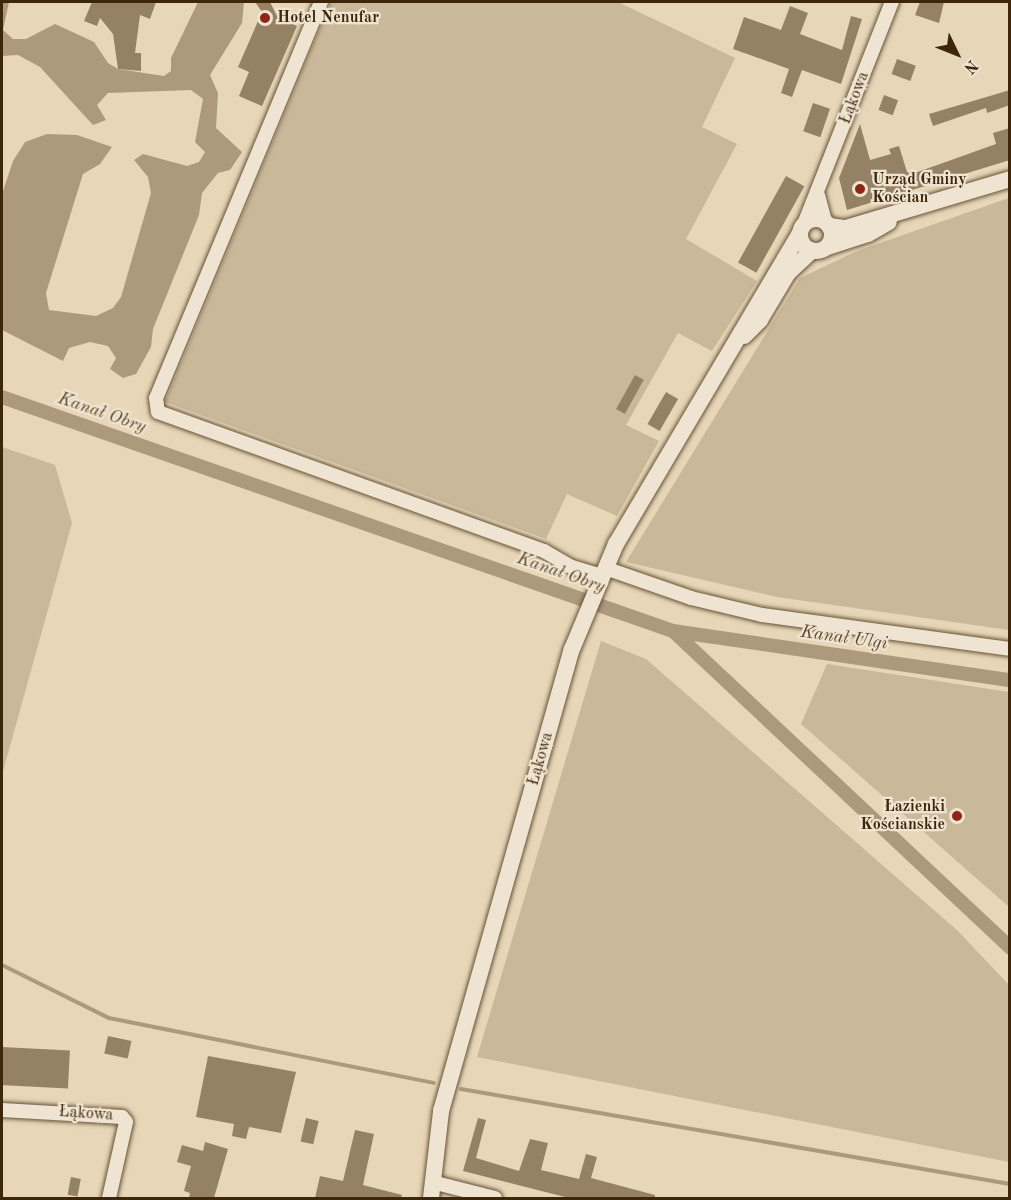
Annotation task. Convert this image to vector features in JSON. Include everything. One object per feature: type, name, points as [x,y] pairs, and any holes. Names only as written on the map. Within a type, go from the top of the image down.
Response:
[{"type":"street","points":[[321,2],[156,398],[158,412],[544,551],[572,567],[762,615],[1010,649]]},
{"type":"street","name":"Łąkowa","points":[[432,1190],[436,1135],[450,1078],[581,628],[602,575],[802,229],[818,195],[892,2]]},
{"type":"street","points":[[906,212],[868,234],[820,249],[802,245],[802,229],[814,219],[846,228],[906,212],[1010,179]]},
{"type":"street","points":[[818,195],[832,236],[820,249]]},
{"type":"street","name":"Łąkowa","points":[[731,350],[760,320],[788,273],[820,249]]},
{"type":"street","name":"Łąkowa","points":[[2,1110],[122,1117],[126,1122],[109,1198]]},
{"type":"street","points":[[432,1190],[495,1198]]},
{"type":"shaded area","points":[[2,2],[9,2],[3,30],[13,39],[26,39],[55,24],[94,42],[108,63],[118,69],[164,76],[171,71],[171,58],[198,2],[244,2],[242,23],[210,75],[218,93],[216,128],[242,152],[230,170],[218,173],[202,193],[199,215],[153,329],[151,347],[136,374],[123,378],[110,369],[116,358],[108,346],[90,342],[69,348],[63,361],[2,330],[2,194],[13,161],[25,142],[47,134],[77,135],[112,147],[100,164],[83,174],[46,293],[49,310],[96,316],[113,308],[121,297],[151,193],[148,177],[134,160],[143,154],[187,166],[199,162],[205,152],[195,142],[203,99],[191,90],[108,93],[97,105],[106,120],[93,125],[40,67],[18,55],[2,56]]},
{"type":"shaded area","points":[[331,2],[618,2],[735,58],[702,127],[737,144],[686,239],[757,281],[712,351],[678,333],[626,425],[659,441],[617,516],[567,494],[546,539],[165,402]]},
{"type":"shaded area","points":[[1009,198],[1009,630],[777,597],[626,562],[800,278],[857,251]]},
{"type":"shaded area","points":[[2,447],[55,465],[72,523],[2,775]]},
{"type":"shaded area","points":[[601,641],[646,659],[958,931],[1009,985],[1009,1162],[477,1057]]},
{"type":"shaded area","name":"Łazienki Kościanskie","points":[[827,664],[1009,692],[1009,907],[801,724]]},
{"type":"building","points":[[92,2],[156,2],[150,19],[140,15],[135,53],[141,53],[141,71],[118,69],[113,34],[100,18],[97,26],[84,21]]},
{"type":"building","points":[[255,2],[270,2],[278,18],[297,26],[262,106],[239,96],[249,72],[238,67],[262,12]]},
{"type":"building","points":[[920,2],[944,2],[939,23],[915,15]]},
{"type":"building","points":[[790,6],[808,13],[800,34],[842,50],[851,16],[862,19],[841,84],[802,70],[792,97],[781,93],[789,69],[733,49],[744,17],[781,30]]},
{"type":"building","points":[[897,59],[916,66],[910,81],[892,74]]},
{"type":"building","points":[[1010,90],[1010,105],[987,113],[986,108],[933,126],[929,114]]},
{"type":"building","points":[[884,95],[898,100],[893,115],[879,110]]},
{"type":"building","points":[[813,103],[830,109],[820,137],[803,131]]},
{"type":"building","points":[[860,124],[870,160],[891,154],[889,149],[899,146],[907,172],[912,174],[996,144],[993,133],[1010,128],[1010,160],[847,210],[839,178]]},
{"type":"building","points":[[786,176],[804,186],[756,273],[738,263]]},
{"type":"building","points":[[635,375],[644,380],[625,414],[616,409]]},
{"type":"building","points":[[666,392],[678,399],[660,431],[648,424]]},
{"type":"building","points":[[108,1036],[131,1041],[128,1059],[104,1054]]},
{"type":"building","points":[[2,1047],[70,1051],[68,1089],[2,1085]]},
{"type":"building","points":[[208,1056],[296,1072],[281,1133],[249,1127],[246,1139],[232,1136],[234,1124],[196,1117]]},
{"type":"building","points":[[306,1118],[319,1121],[313,1144],[301,1141]]},
{"type":"building","points":[[478,1118],[486,1120],[476,1158],[519,1171],[530,1139],[548,1143],[541,1170],[579,1179],[586,1154],[597,1157],[591,1178],[655,1195],[655,1198],[569,1198],[463,1171]]},
{"type":"building","points":[[355,1130],[374,1134],[363,1185],[402,1195],[401,1198],[315,1198],[320,1176],[343,1181]]},
{"type":"building","points":[[205,1142],[228,1149],[214,1198],[189,1198],[190,1193],[184,1191],[191,1166],[177,1162],[182,1145],[203,1151]]},
{"type":"building","points":[[71,1177],[81,1179],[77,1197],[68,1195]]},
{"type":"waterway","name":"Kanał Obry","points":[[2,397],[673,631],[1010,948]]},
{"type":"waterway","name":"Kanał Ulgi","points":[[673,631],[1010,680]]},
{"type":"waterway","points":[[2,965],[109,1018],[434,1083]]},
{"type":"waterway","points":[[461,1089],[1010,1184]]},
{"type":"place","name":"Hotel Nenufar","points":[[265,18]]},
{"type":"place","name":"Urząd Gminy Kościan","points":[[860,189]]},
{"type":"place","name":"Łazienki Kościanskie","points":[[957,816]]}]
